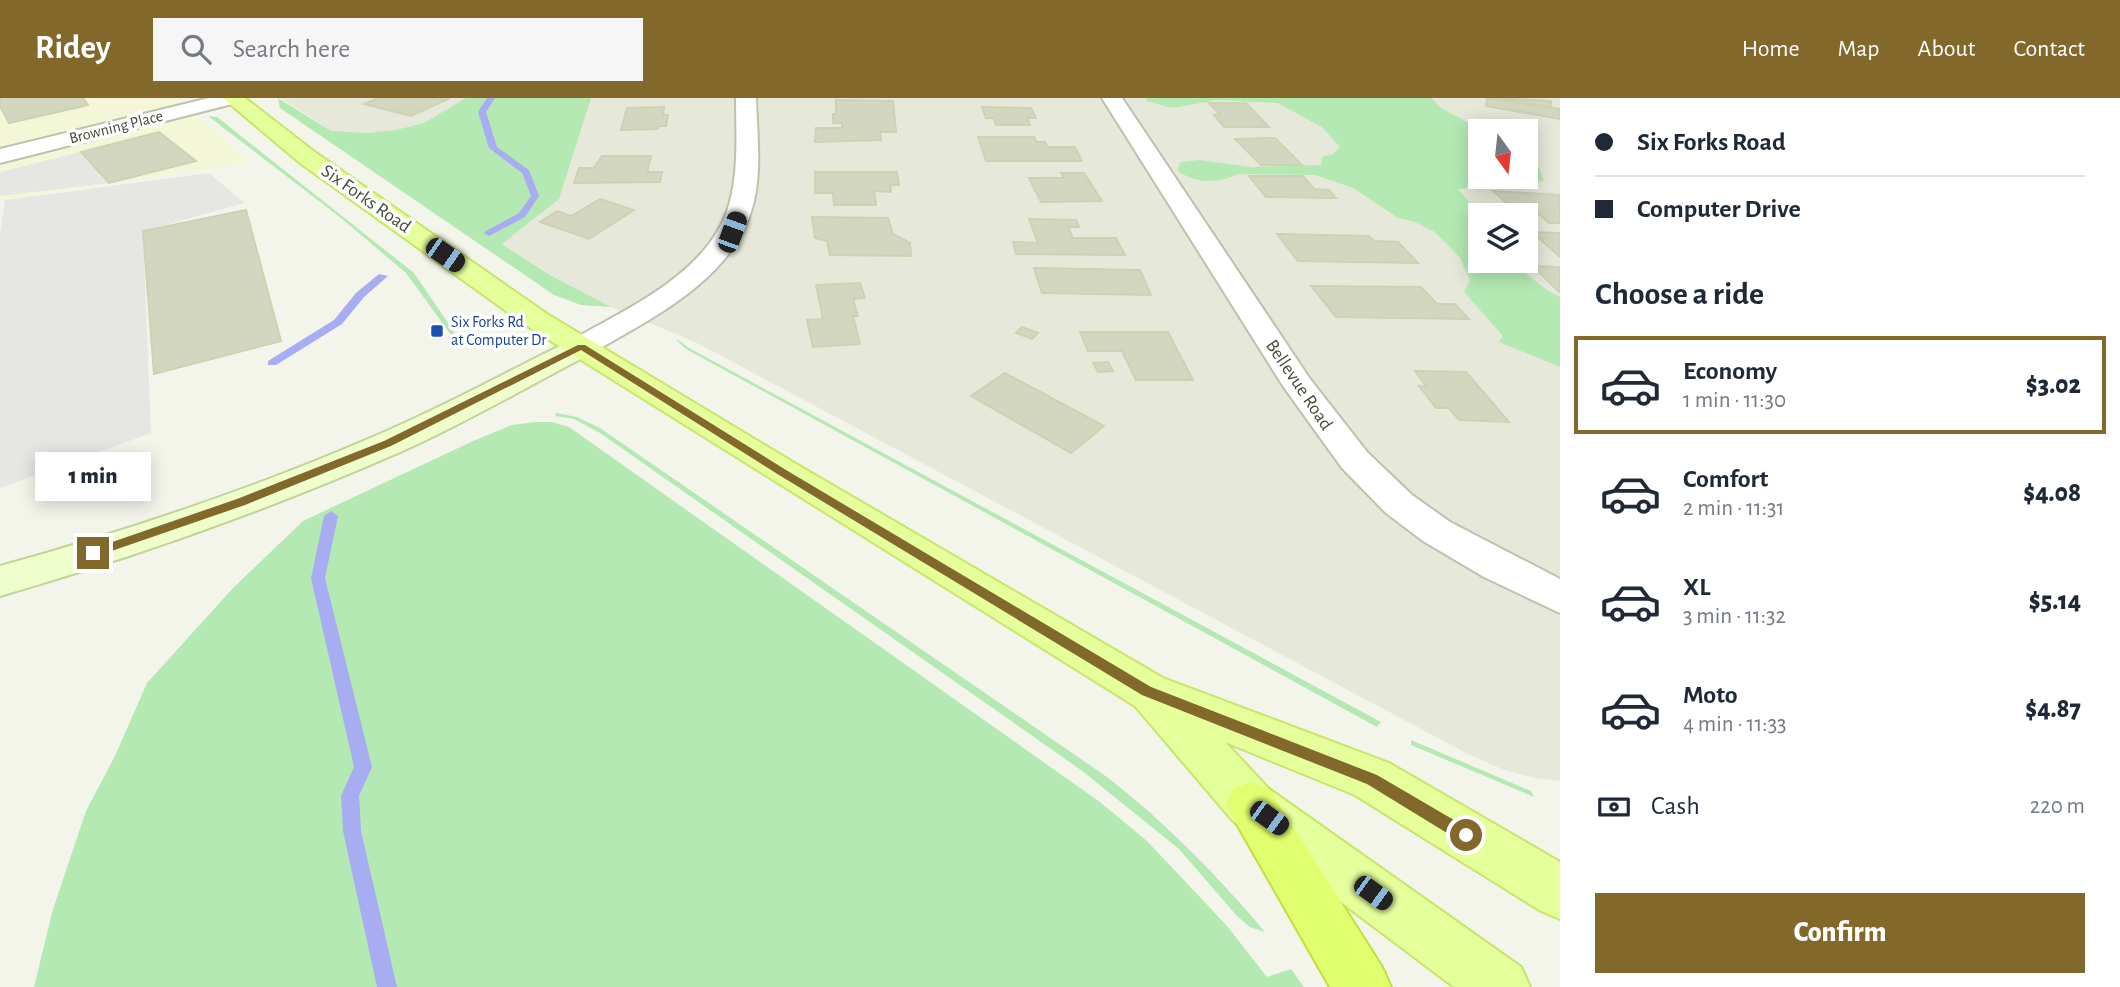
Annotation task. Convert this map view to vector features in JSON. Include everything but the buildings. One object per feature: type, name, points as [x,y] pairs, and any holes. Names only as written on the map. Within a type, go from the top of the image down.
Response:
[{"type":"highway","points":[[1251,805],[1362,987]]},
{"type":"main road","name":"Six Forks Road","points":[[233,98],[308,158],[537,320],[1147,691],[1372,779],[1560,892]]},
{"type":"main road","name":"Six Forks Road","points":[[1147,691],[1251,805],[1501,987]]},
{"type":"street","name":"Browning Place","points":[[0,156],[233,98]]},
{"type":"street","points":[[0,581],[68,562],[229,506],[388,444],[581,347],[659,302],[709,260],[732,232],[744,188],[746,98]]},
{"type":"street","name":"Bellevue Road","points":[[1112,98],[1304,396],[1347,454],[1401,506],[1422,522],[1560,597]]},
{"type":"shaded area","points":[[0,98],[176,98],[251,162],[0,200]]},
{"type":"shaded area","points":[[281,98],[1560,98],[1560,781],[1504,770],[1468,754],[697,343],[611,307],[550,275]]},
{"type":"shaded area","points":[[80,152],[110,183],[0,196],[0,172]]},
{"type":"shaded area","points":[[209,173],[245,203],[143,231],[151,433],[0,488],[0,234],[5,200]]},
{"type":"green space","points":[[278,98],[331,131],[367,133],[424,123],[466,98],[591,98],[559,199],[502,244],[550,275],[611,307],[581,305],[554,295],[280,108]]},
{"type":"green space","points":[[1146,98],[1431,98],[1441,108],[1468,122],[1468,188],[1458,189],[1470,203],[1468,203],[1468,273],[1526,273],[1560,297],[1560,367],[1499,342],[1503,336],[1464,292],[1470,280],[1460,258],[1435,232],[1415,222],[1398,218],[1353,188],[1316,175],[1238,174],[1222,180],[1206,181],[1191,178],[1177,170],[1181,162],[1199,160],[1252,167],[1321,165],[1322,157],[1333,154],[1340,147],[1323,128],[1278,103],[1218,100],[1171,108],[1147,101]]},
{"type":"green space","points":[[208,116],[217,117],[414,273],[463,345],[459,346],[406,273],[341,218]]},
{"type":"green space","points":[[1538,167],[1539,168],[1544,180],[1538,182]]},
{"type":"green space","points":[[676,340],[1381,722],[1377,727],[686,349]]},
{"type":"green space","points":[[556,413],[577,417],[600,428],[1107,777],[1190,850],[1265,932],[1250,927],[1237,916],[1179,849],[1081,770],[600,433],[574,419],[555,416]]},
{"type":"green space","points":[[552,422],[569,427],[1100,802],[1147,841],[1227,926],[1267,977],[1291,969],[1304,987],[34,987],[53,909],[86,811],[115,756],[147,683],[233,588],[303,521],[473,441],[512,425]]},
{"type":"green space","points":[[1411,740],[1531,791],[1534,797],[1411,745]]},
{"type":"waterway","points":[[489,233],[522,215],[535,196],[526,172],[493,148],[482,112],[491,98]]},
{"type":"waterway","points":[[272,363],[338,322],[360,295],[383,276]]},
{"type":"waterway","points":[[331,516],[318,578],[363,767],[350,796],[352,831],[387,987]]},
{"type":"place","name":"Six Forks Rd at Computer Dr","points":[[437,331]]},
{"type":"route","points":[[93,553],[241,502],[388,444],[581,347],[1147,691],[1372,779],[1466,835]]}]
